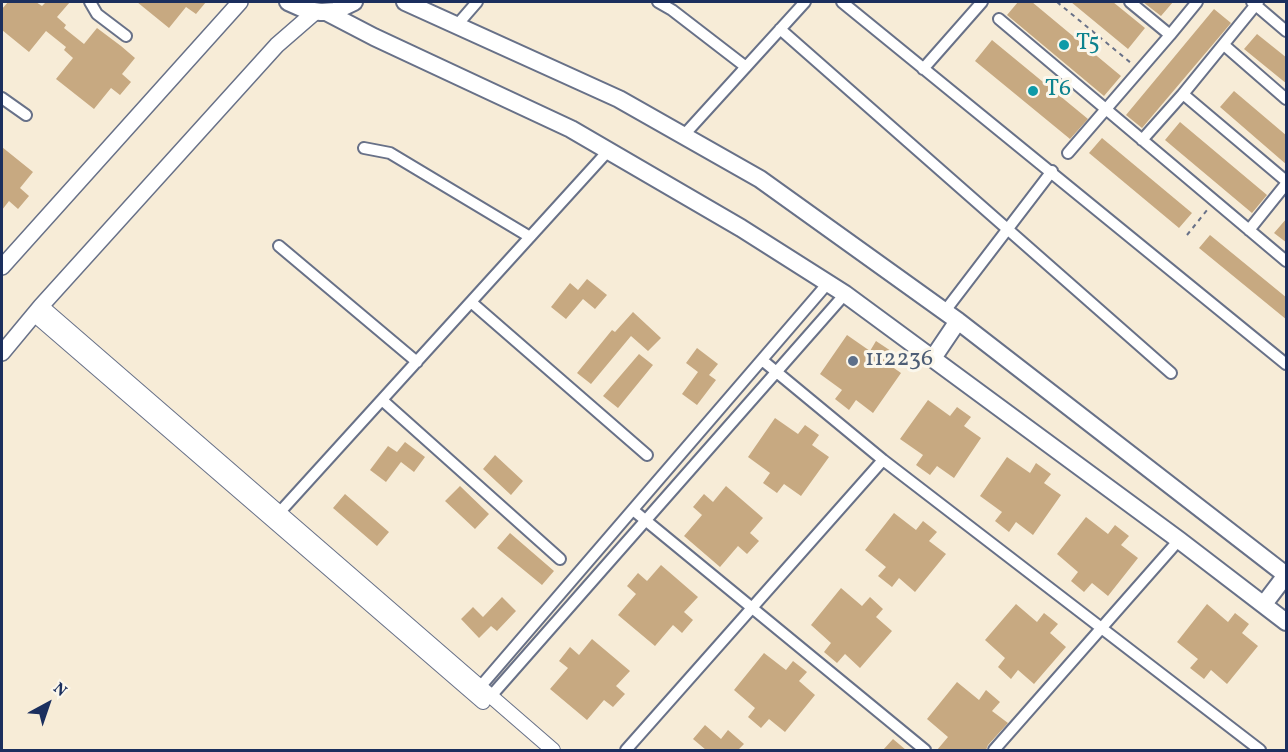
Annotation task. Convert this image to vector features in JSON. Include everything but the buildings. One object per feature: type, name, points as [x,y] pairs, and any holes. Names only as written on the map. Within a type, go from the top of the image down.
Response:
[{"type":"main road","points":[[2,267],[240,2]]},
{"type":"main road","points":[[288,2],[297,7],[321,12],[571,129],[741,228],[845,294],[1287,622]]},
{"type":"main road","points":[[2,353],[277,45],[321,12],[343,8],[354,2]]},
{"type":"main road","points":[[405,2],[619,99],[760,179],[951,316],[1286,575],[1264,604]]},
{"type":"main road","points":[[933,358],[951,316]]},
{"type":"street","points":[[90,2],[98,14],[126,36]]},
{"type":"street","points":[[457,25],[477,2]]},
{"type":"street","points":[[658,2],[676,6],[746,67]]},
{"type":"street","points":[[684,135],[805,2]]},
{"type":"street","points":[[842,2],[1287,364]]},
{"type":"street","points":[[923,69],[982,2]]},
{"type":"street","points":[[1130,2],[1170,35]]},
{"type":"street","points":[[1068,153],[1197,2]]},
{"type":"street","points":[[1142,140],[1224,45],[1255,2],[1287,31]]},
{"type":"street","points":[[999,19],[1287,261]]},
{"type":"street","points":[[780,30],[1171,374]]},
{"type":"street","points":[[1224,45],[1287,99]]},
{"type":"street","points":[[1183,94],[1287,183],[1249,230]]},
{"type":"street","points":[[2,98],[26,115]]},
{"type":"street","points":[[364,148],[390,153],[530,237]]},
{"type":"street","points":[[279,513],[609,150]]},
{"type":"street","points":[[951,316],[1052,171]]},
{"type":"street","points":[[279,246],[417,362]]},
{"type":"street","points":[[484,694],[633,510],[828,283]]},
{"type":"street","points":[[484,694],[646,521],[845,294]]},
{"type":"street","points":[[471,302],[647,455]]},
{"type":"street","points":[[38,311],[279,513],[484,694],[539,750]]},
{"type":"street","points":[[38,311],[484,694],[553,750]]},
{"type":"street","points":[[762,360],[883,460],[1260,750]]},
{"type":"street","points":[[382,400],[560,559]]},
{"type":"street","points":[[626,750],[883,460]]},
{"type":"street","points":[[633,510],[926,750]]},
{"type":"street","points":[[994,750],[1103,629],[1179,540]]},
{"type":"path","points":[[1057,2],[1140,70]]},
{"type":"path","points":[[1186,235],[1215,201]]},
{"type":"place","name":"T5","points":[[1064,45]]},
{"type":"place","name":"T6","points":[[1033,91]]},
{"type":"place","name":"112236","points":[[853,361]]}]
